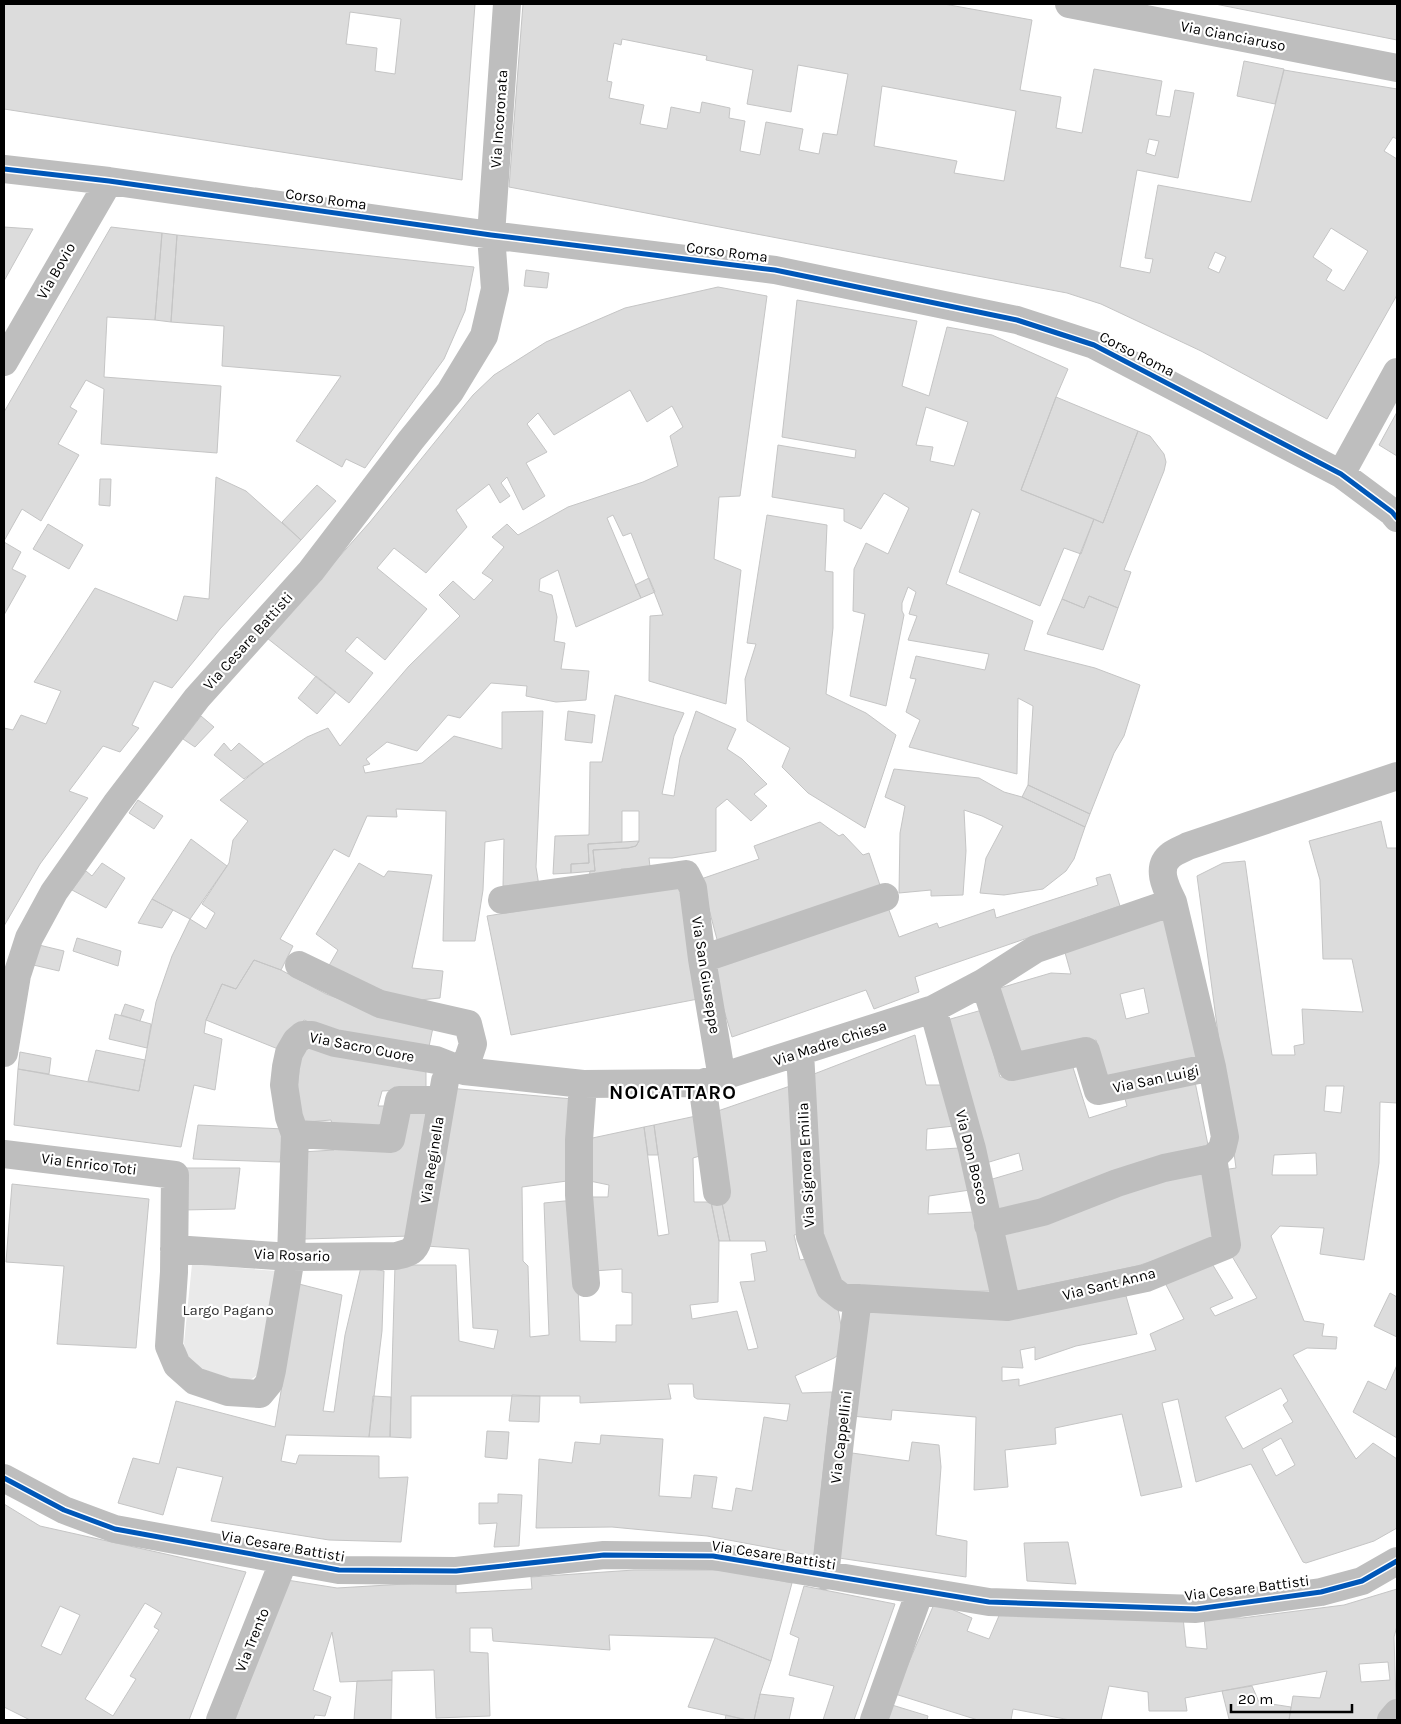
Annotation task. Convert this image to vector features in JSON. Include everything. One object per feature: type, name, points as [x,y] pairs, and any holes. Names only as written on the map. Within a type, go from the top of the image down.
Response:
[{"type":"street","name":"Via Incoronata","points":[[491,235],[507,4]]},
{"type":"street","name":"Via Cianciaruso","points":[[1069,4],[1397,68]]},
{"type":"street","name":"Corso Roma","points":[[4,169],[109,180],[491,235],[775,270],[1017,320],[1094,345],[1341,474],[1392,512],[1397,518]]},
{"type":"street","name":"Via Bovio","points":[[4,362],[109,180]]},
{"type":"street","name":"Via Cesare Battisti","points":[[4,1053],[17,975],[29,938],[54,892],[116,804],[197,698],[311,571],[450,392],[484,336],[495,289],[491,235]]},
{"type":"street","points":[[1341,474],[1397,372]]},
{"type":"street","points":[[988,1225],[1043,1212],[1117,1183],[1164,1168],[1213,1158],[1222,1149],[1225,1137],[1212,1067],[1173,902],[1165,886],[1162,869],[1169,856],[1188,846],[1397,776]]},
{"type":"street","name":"Via San Giuseppe","points":[[502,900],[686,874],[693,888],[702,959],[712,1080],[717,1192]]},
{"type":"street","points":[[702,959],[885,897]]},
{"type":"street","name":"Via Madre Chiesa","points":[[456,1068],[582,1084],[712,1080],[933,1009],[984,982],[1036,949],[1173,902]]},
{"type":"street","name":"Via Reginella","points":[[299,965],[380,1004],[468,1024],[473,1044],[456,1068],[441,1100],[418,1239],[416,1247],[411,1252]]},
{"type":"street","name":"Via San Luigi","points":[[984,982],[1012,1067],[1086,1051],[1098,1091],[1212,1067]]},
{"type":"street","name":"Via Don Bosco","points":[[933,1009],[972,1149],[1007,1307]]},
{"type":"street","name":"Via Sacro Cuore","points":[[295,1134],[289,1117],[284,1085],[290,1053],[296,1041],[303,1035],[312,1035],[335,1043],[436,1060],[456,1068]]},
{"type":"street","name":"Via Signora Emilia","points":[[800,1052],[810,1236],[830,1288],[851,1298]]},
{"type":"street","points":[[582,1084],[579,1195],[586,1283]]},
{"type":"street","points":[[174,1249],[169,1346],[177,1365],[195,1381],[228,1392],[260,1394],[269,1382],[291,1257],[295,1134],[391,1140],[399,1100],[441,1100]]},
{"type":"street","name":"Via Enrico Toti","points":[[4,1154],[174,1174],[174,1249]]},
{"type":"street","name":"Via Sant Anna","points":[[851,1298],[1007,1307],[1146,1278],[1227,1245],[1213,1158]]},
{"type":"street","name":"Via Rosario","points":[[174,1249],[291,1257],[396,1256],[411,1252]]},
{"type":"street","name":"Via Cappellini","points":[[825,1576],[840,1442],[851,1298]]},
{"type":"street","name":"Via Cesare Battisti","points":[[4,1478],[64,1510],[115,1529],[339,1570],[456,1571],[604,1555],[713,1556],[989,1602],[1196,1609],[1321,1592],[1362,1581],[1397,1561]]},
{"type":"street","name":"Via Trento","points":[[220,1720],[284,1560]]},
{"type":"street","points":[[874,1720],[920,1591]]},
{"type":"street","points":[[1391,1720],[1397,1712]]},
{"type":"green space","name":"Largo Pagano","points":[[192,1264],[276,1271],[259,1374],[247,1382],[204,1375],[187,1363],[184,1343]]},
{"type":"building","points":[[4,4],[475,4],[462,180],[4,109]],"holes":[[[350,12],[401,19],[395,74],[375,71],[377,48],[346,44]]]},
{"type":"building","points":[[523,4],[944,4],[1032,20],[1020,90],[1061,97],[1056,128],[1082,133],[1094,69],[1162,81],[1156,115],[1170,117],[1175,90],[1194,93],[1178,178],[1137,170],[1120,267],[1150,273],[1153,259],[1145,258],[1158,185],[1251,202],[1284,70],[1397,89],[1397,139],[1393,137],[1384,151],[1397,159],[1397,295],[1327,419],[1201,351],[1101,304],[1067,293],[509,187]],"holes":[[[622,39],[707,56],[706,60],[753,70],[747,104],[791,112],[798,65],[848,74],[837,135],[823,133],[819,154],[799,150],[803,129],[766,122],[760,155],[740,151],[745,121],[729,118],[730,108],[702,102],[700,113],[671,107],[667,129],[640,124],[644,105],[609,98],[612,82],[607,81],[614,43],[621,45]],[[882,86],[1016,111],[1004,181],[954,173],[957,161],[874,146]],[[1149,139],[1159,141],[1155,156],[1146,153]],[[1331,228],[1368,251],[1344,291],[1326,280],[1332,270],[1313,257]],[[1215,252],[1226,257],[1219,273],[1208,268]]]},
{"type":"building","points":[[1215,4],[1397,4],[1397,40]]},
{"type":"building","points":[[1244,61],[1284,69],[1275,104],[1237,96]]},
{"type":"building","points":[[4,227],[33,229],[4,281]]},
{"type":"building","points":[[111,227],[162,233],[155,320],[107,317],[104,377],[221,386],[217,453],[101,444],[104,389],[86,380],[70,407],[77,411],[58,444],[79,455],[41,521],[22,509],[4,541],[4,412]]},
{"type":"building","points":[[162,233],[177,235],[171,322],[155,320]]},
{"type":"building","points":[[177,235],[474,267],[465,311],[444,359],[365,468],[346,459],[342,467],[296,441],[341,376],[222,366],[224,326],[171,322]]},
{"type":"building","points":[[526,270],[549,273],[547,288],[524,286]]},
{"type":"building","points":[[718,287],[767,296],[740,496],[719,497],[714,559],[741,570],[726,704],[649,681],[650,616],[663,615],[631,533],[623,536],[613,515],[607,518],[641,598],[576,627],[558,570],[540,579],[539,591],[552,595],[557,617],[554,641],[565,643],[561,669],[589,671],[586,700],[556,702],[526,696],[527,686],[491,683],[460,718],[448,715],[417,751],[387,742],[366,759],[370,764],[363,766],[365,773],[422,763],[454,736],[502,749],[502,712],[543,711],[536,867],[539,886],[503,886],[504,839],[485,842],[483,890],[475,941],[443,941],[446,811],[396,809],[397,817],[367,816],[349,857],[334,849],[280,939],[293,946],[281,970],[254,960],[236,989],[222,984],[206,1020],[204,1033],[222,1039],[215,1090],[194,1085],[181,1147],[14,1125],[18,1069],[139,1091],[156,1002],[172,956],[190,919],[206,929],[215,913],[202,904],[229,863],[233,840],[248,821],[220,800],[264,764],[307,737],[328,728],[340,746],[409,666],[460,616],[439,595],[453,581],[474,600],[493,580],[482,573],[504,547],[492,537],[507,524],[518,535],[568,507],[643,482],[678,466],[670,436],[683,427],[672,406],[647,422],[630,390],[554,435],[538,413],[527,424],[547,452],[526,463],[545,496],[523,510],[507,477],[501,483],[510,496],[500,503],[489,484],[456,510],[467,527],[426,573],[394,548],[377,568],[427,609],[385,660],[357,637],[345,651],[373,673],[349,703],[267,638],[370,522],[473,395],[494,375],[546,342],[625,308]]},
{"type":"building","points":[[797,300],[917,321],[902,386],[929,396],[947,327],[992,335],[1068,369],[1021,490],[1094,519],[1081,554],[1064,548],[1040,606],[959,572],[980,513],[972,509],[946,584],[1033,621],[1024,650],[1095,668],[1140,685],[1124,736],[1114,753],[1090,814],[1028,785],[1033,706],[1018,698],[1017,774],[909,747],[920,720],[906,712],[916,679],[910,678],[916,656],[985,670],[989,654],[908,640],[917,616],[909,614],[916,592],[908,587],[902,603],[904,615],[886,706],[850,696],[865,614],[853,611],[854,569],[866,543],[888,554],[909,508],[884,493],[861,529],[844,521],[844,509],[772,497],[778,445],[855,458],[856,450],[782,437]],"holes":[[[926,407],[968,422],[954,466],[930,461],[933,447],[916,445]]]},
{"type":"building","points":[[1056,397],[1138,431],[1103,523],[1021,490]]},
{"type":"building","points":[[1397,412],[1397,456],[1379,445]]},
{"type":"building","points":[[1138,431],[1150,436],[1164,454],[1166,462],[1164,471],[1124,570],[1131,572],[1118,608],[1089,596],[1084,608],[1062,599],[1094,519],[1103,523]]},
{"type":"building","points":[[216,477],[246,491],[301,540],[220,629],[172,688],[154,681],[132,725],[139,728],[120,752],[103,746],[69,791],[88,798],[40,864],[4,926],[4,728],[13,730],[21,715],[46,724],[61,691],[34,682],[95,588],[177,621],[184,596],[209,599]]},
{"type":"building","points":[[100,479],[111,479],[110,506],[99,505]]},
{"type":"building","points":[[317,485],[336,501],[301,540],[282,522]]},
{"type":"building","points":[[767,515],[827,525],[825,571],[833,572],[833,628],[826,694],[866,713],[896,735],[865,828],[808,793],[782,767],[790,748],[747,721],[745,679],[756,644],[747,643]]},
{"type":"building","points":[[48,524],[83,545],[69,569],[33,549]]},
{"type":"building","points":[[4,542],[21,552],[12,569],[26,576],[4,615]]},
{"type":"building","points":[[649,578],[655,592],[641,598],[635,585]]},
{"type":"building","points":[[1089,596],[1118,608],[1103,650],[1047,634],[1062,599],[1084,608]]},
{"type":"building","points":[[316,676],[336,692],[317,714],[298,698]]},
{"type":"building","points":[[615,695],[684,713],[674,736],[662,794],[674,796],[680,758],[696,711],[736,729],[727,749],[742,759],[767,784],[754,794],[767,806],[751,821],[727,799],[716,808],[716,851],[672,858],[649,858],[650,867],[621,869],[623,877],[589,879],[590,871],[595,871],[593,850],[628,848],[636,846],[639,841],[639,811],[622,811],[622,842],[588,844],[589,863],[571,864],[571,873],[553,874],[555,836],[589,835],[590,762],[602,762]]},
{"type":"building","points":[[568,711],[595,715],[592,743],[565,740]]},
{"type":"building","points":[[201,716],[214,727],[195,747],[183,739]]},
{"type":"building","points":[[224,743],[231,751],[239,743],[264,764],[244,779],[214,755]]},
{"type":"building","points":[[894,769],[979,778],[1004,792],[1022,797],[1085,827],[1074,859],[1066,871],[1043,889],[1004,895],[980,893],[986,858],[1003,826],[964,810],[966,851],[963,895],[931,896],[931,890],[899,893],[900,833],[905,806],[885,797]]},
{"type":"building","points":[[1028,785],[1090,814],[1085,827],[1022,797]]},
{"type":"building","points":[[138,800],[163,816],[154,829],[129,813]]},
{"type":"building","points":[[1381,821],[1387,848],[1397,848],[1397,1103],[1380,1102],[1379,1163],[1364,1260],[1320,1254],[1324,1228],[1280,1226],[1271,1236],[1304,1321],[1324,1324],[1322,1336],[1337,1337],[1336,1349],[1307,1348],[1293,1355],[1356,1459],[1373,1443],[1397,1459],[1397,1528],[1374,1541],[1306,1563],[1303,1562],[1251,1464],[1196,1482],[1178,1399],[1162,1403],[1182,1487],[1141,1496],[1122,1414],[1055,1428],[1056,1444],[1005,1450],[1008,1487],[974,1490],[976,1417],[892,1410],[891,1420],[852,1416],[868,1306],[1126,1296],[1137,1334],[1076,1346],[1035,1360],[1035,1347],[1020,1350],[1023,1368],[1002,1367],[1002,1381],[1019,1379],[1019,1386],[1156,1350],[1150,1334],[1184,1319],[1164,1281],[1211,1262],[1233,1298],[1210,1308],[1215,1316],[1257,1298],[1230,1253],[1222,1170],[1236,1168],[1197,876],[1223,863],[1245,861],[1272,1055],[1295,1055],[1294,1046],[1304,1044],[1302,1009],[1363,1012],[1352,959],[1323,959],[1320,880],[1309,841]],"holes":[[[1326,1086],[1344,1086],[1341,1113],[1324,1111]],[[1316,1153],[1317,1175],[1272,1175],[1274,1155]],[[1281,1388],[1288,1401],[1283,1405],[1293,1422],[1243,1449],[1225,1417]],[[1281,1438],[1295,1465],[1276,1476],[1262,1449]]]},
{"type":"building","points":[[820,822],[839,836],[843,834],[863,855],[869,853],[882,891],[719,947],[701,879],[759,859],[754,846]]},
{"type":"building","points":[[191,839],[227,866],[190,919],[152,899]]},
{"type":"building","points":[[639,841],[636,846],[628,848],[593,850],[595,871],[571,873],[571,864],[589,863],[588,844]]},
{"type":"building","points":[[102,863],[125,878],[106,908],[72,890],[86,871],[92,876]]},
{"type":"building","points":[[359,863],[384,877],[388,871],[432,875],[412,968],[443,971],[440,998],[409,1001],[327,969],[338,950],[316,934]]},
{"type":"building","points":[[1110,874],[1120,906],[915,977],[919,992],[874,1009],[866,990],[732,1037],[710,963],[886,902],[899,937],[937,923],[939,928],[994,909],[996,918],[1098,885],[1096,878]]},
{"type":"building","points":[[682,885],[698,999],[511,1035],[487,916]]},
{"type":"building","points":[[152,899],[173,910],[162,928],[138,923]]},
{"type":"building","points":[[1170,917],[1200,1061],[1109,1086],[1096,1040],[1065,1050],[1017,1057],[1000,988],[1051,973],[1071,974],[1064,949]],"holes":[[[1144,988],[1149,1013],[1126,1019],[1120,994]]]},
{"type":"building","points":[[77,938],[121,951],[118,966],[73,951]]},
{"type":"building","points":[[39,945],[64,951],[59,971],[29,964]]},
{"type":"building","points":[[254,960],[281,970],[326,994],[364,1008],[434,1023],[428,1051],[337,1034],[304,1020],[283,1051],[206,1020],[222,984],[236,989]]},
{"type":"building","points":[[125,1004],[144,1010],[140,1021],[121,1015]]},
{"type":"building","points":[[982,1010],[1000,1077],[1008,1077],[1070,1058],[1089,1118],[1127,1106],[1124,1095],[1194,1077],[1208,1145],[1112,1171],[996,1218],[989,1180],[1023,1170],[1019,1153],[986,1163],[947,1020]]},
{"type":"building","points":[[115,1014],[151,1024],[147,1048],[109,1039]]},
{"type":"building","points":[[915,1035],[926,1085],[944,1085],[954,1126],[927,1129],[926,1150],[959,1148],[970,1190],[929,1196],[928,1214],[975,1212],[994,1291],[915,1292],[834,1286],[818,1237],[814,1074]]},
{"type":"building","points":[[301,1041],[426,1063],[426,1089],[382,1091],[378,1106],[392,1106],[386,1130],[333,1129],[331,1120],[295,1123]]},
{"type":"building","points":[[96,1050],[145,1060],[139,1091],[88,1081]]},
{"type":"building","points":[[20,1052],[51,1058],[49,1074],[18,1069]]},
{"type":"building","points":[[793,1085],[800,1234],[794,1235],[800,1260],[813,1258],[836,1297],[844,1343],[844,1351],[834,1358],[795,1376],[802,1393],[832,1392],[814,1556],[707,1536],[612,1527],[536,1528],[539,1459],[572,1463],[575,1442],[600,1444],[601,1435],[663,1439],[659,1496],[691,1498],[694,1475],[717,1477],[712,1508],[732,1511],[736,1488],[752,1491],[764,1417],[787,1421],[790,1404],[697,1399],[694,1397],[693,1384],[668,1384],[671,1399],[580,1403],[580,1396],[411,1396],[411,1438],[390,1437],[395,1265],[456,1265],[459,1341],[494,1349],[498,1330],[473,1328],[469,1249],[426,1246],[448,1088],[573,1099],[567,1181],[522,1187],[523,1261],[528,1266],[530,1337],[549,1335],[544,1203],[575,1200],[580,1341],[616,1342],[616,1325],[632,1325],[632,1293],[622,1292],[622,1269],[593,1271],[589,1197],[608,1197],[609,1185],[585,1180],[583,1140],[644,1127],[658,1236],[669,1234],[654,1125],[696,1116],[703,1155],[693,1158],[694,1202],[711,1202],[719,1241],[718,1302],[690,1305],[692,1319],[737,1311],[748,1350],[758,1348],[740,1282],[755,1281],[751,1254],[767,1251],[765,1241],[730,1241],[722,1203],[725,1203],[712,1113]]},
{"type":"building","points":[[403,1107],[427,1107],[411,1236],[304,1239],[302,1152],[334,1150],[334,1143],[397,1147]]},
{"type":"building","points":[[198,1125],[284,1129],[280,1162],[193,1159]]},
{"type":"building","points":[[654,1125],[658,1155],[648,1155],[644,1127]]},
{"type":"building","points":[[1202,1166],[1216,1241],[1137,1266],[1014,1292],[999,1228]]},
{"type":"building","points":[[183,1168],[240,1168],[235,1209],[182,1210]]},
{"type":"building","points":[[12,1184],[149,1199],[136,1348],[57,1344],[64,1266],[6,1262]]},
{"type":"building","points":[[711,1202],[722,1203],[730,1241],[719,1241]]},
{"type":"building","points":[[361,1267],[384,1271],[382,1331],[369,1437],[286,1435],[281,1461],[296,1464],[299,1455],[379,1456],[379,1478],[408,1477],[401,1542],[329,1540],[211,1521],[223,1477],[177,1467],[163,1515],[118,1503],[133,1458],[159,1464],[176,1401],[275,1427],[299,1284],[342,1295],[323,1411],[334,1412],[345,1335]]},
{"type":"building","points":[[1390,1293],[1397,1297],[1397,1337],[1374,1326]]},
{"type":"building","points":[[1397,1365],[1397,1438],[1353,1412],[1368,1381],[1386,1390]]},
{"type":"building","points":[[512,1395],[540,1396],[539,1422],[509,1421]]},
{"type":"building","points":[[373,1396],[391,1397],[390,1437],[369,1437]]},
{"type":"building","points":[[487,1431],[509,1432],[507,1459],[485,1457]]},
{"type":"building","points":[[912,1442],[939,1445],[941,1467],[936,1535],[967,1541],[966,1577],[839,1558],[852,1453],[909,1461]]},
{"type":"building","points":[[498,1494],[522,1495],[519,1546],[494,1547],[497,1523],[479,1524],[479,1503],[498,1503]]},
{"type":"building","points":[[4,1504],[40,1526],[246,1572],[189,1720],[30,1720],[4,1707]],"holes":[[[145,1603],[162,1613],[154,1627],[159,1630],[130,1676],[136,1679],[113,1716],[85,1699]],[[60,1606],[80,1615],[61,1655],[41,1646]]]},
{"type":"building","points":[[1068,1542],[1076,1584],[1027,1581],[1024,1543]]},
{"type":"building","points":[[634,1570],[728,1570],[792,1583],[771,1661],[715,1638],[609,1635],[610,1650],[493,1641],[492,1628],[470,1628],[470,1652],[488,1653],[490,1716],[436,1718],[434,1670],[392,1671],[392,1680],[340,1682],[332,1632],[313,1690],[331,1697],[325,1716],[315,1715],[313,1720],[235,1720],[287,1580],[337,1588],[456,1581],[456,1593],[532,1589],[531,1577]]},
{"type":"building","points":[[804,1586],[895,1604],[854,1720],[823,1720],[834,1686],[789,1675],[799,1638],[790,1634]]},
{"type":"building","points":[[1397,1589],[1397,1626],[1394,1637],[1396,1701],[1380,1720],[1289,1720],[1293,1696],[1320,1698],[1327,1671],[1185,1698],[1187,1711],[1149,1711],[1148,1692],[1109,1686],[1101,1720],[1070,1720],[1013,1709],[1011,1720],[978,1720],[895,1694],[935,1602],[972,1618],[967,1631],[989,1639],[1001,1611],[1183,1617],[1186,1647],[1207,1649],[1204,1617],[1242,1618],[1344,1605]],"holes":[[[1388,1662],[1390,1680],[1361,1682],[1359,1664]]]},
{"type":"building","points":[[715,1638],[771,1661],[754,1720],[688,1707]]},
{"type":"building","points":[[392,1680],[391,1720],[354,1720],[357,1681]]},
{"type":"building","points":[[1252,1686],[1259,1702],[1291,1707],[1289,1720],[1229,1719],[1222,1691]]},
{"type":"building","points":[[760,1694],[794,1698],[789,1720],[754,1720]]},
{"type":"building","points":[[892,1705],[928,1716],[927,1720],[886,1720]]},
{"type":"building","points":[[726,1715],[747,1720],[725,1720]]},
{"type":"cycle path","points":[[4,169],[109,181],[491,235],[775,270],[1017,320],[1094,345],[1341,474],[1392,512],[1397,518]]},
{"type":"cycle path","points":[[4,1478],[64,1510],[115,1529],[339,1570],[456,1571],[604,1555],[713,1556],[989,1602],[1196,1609],[1321,1592],[1362,1581],[1397,1561]]},
{"type":"district","name":"NOICATTARO","points":[[673,1092]]}]
